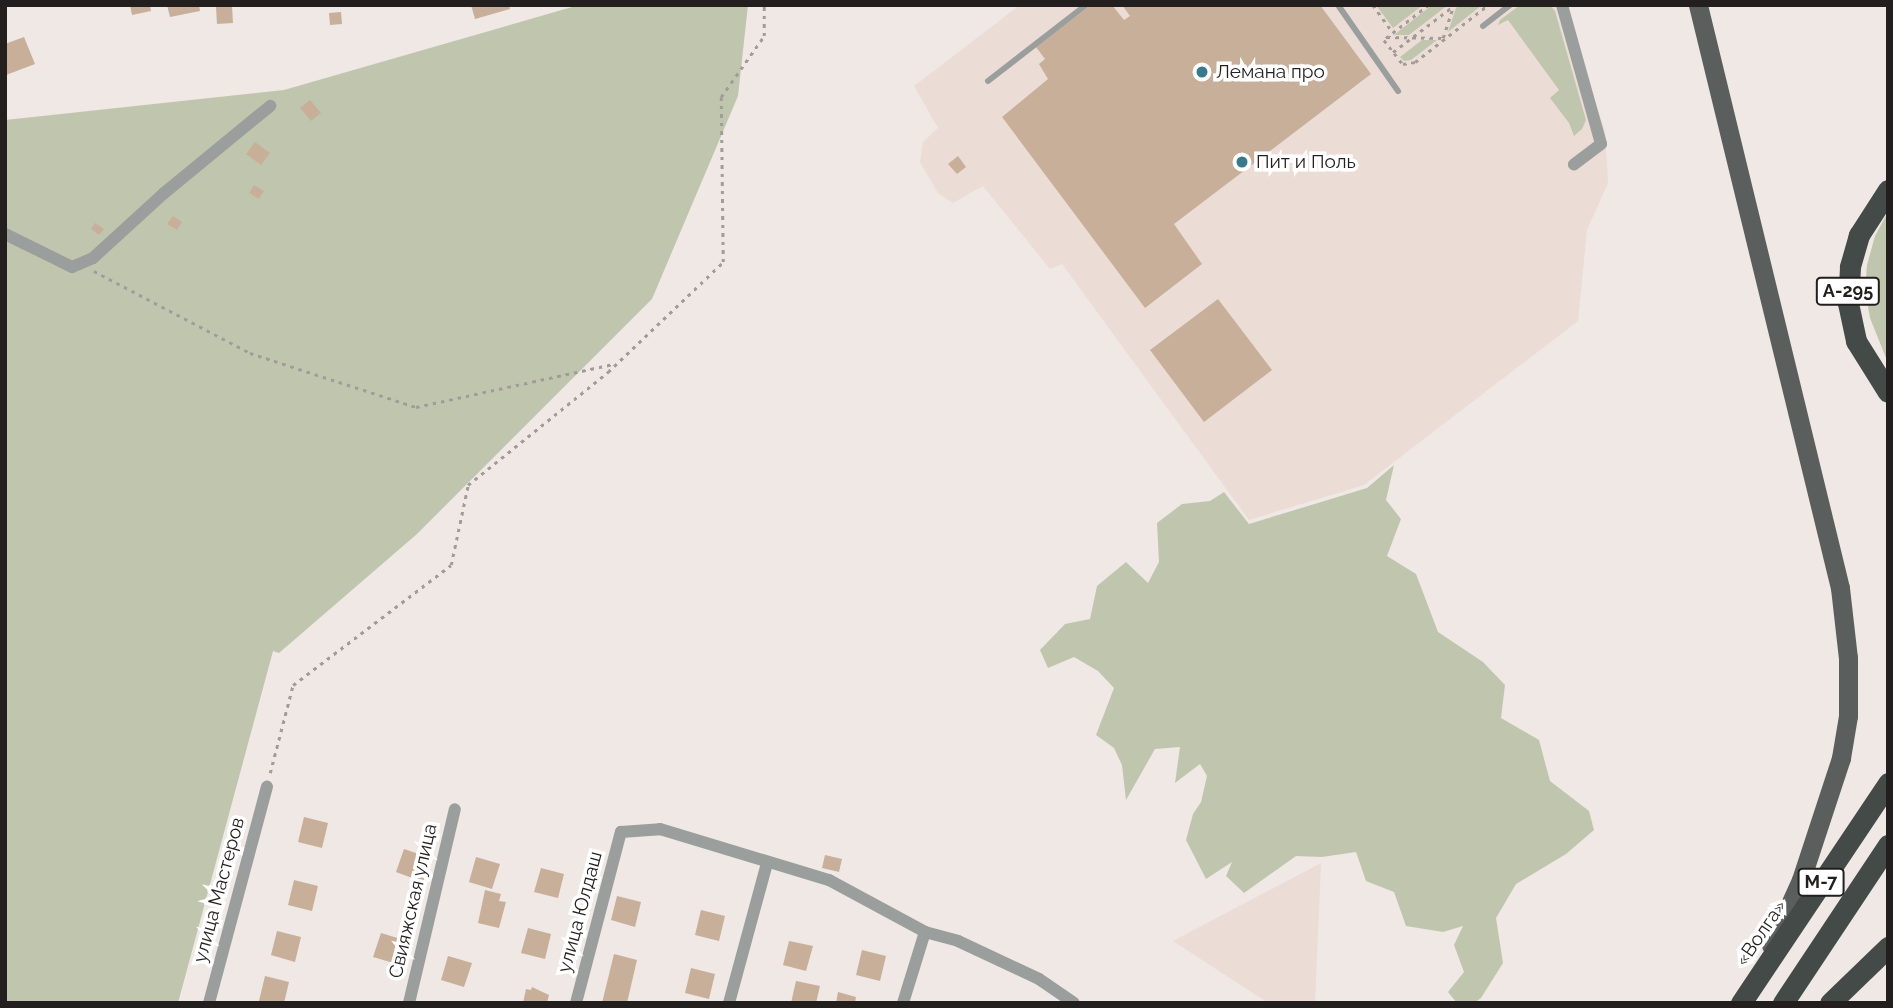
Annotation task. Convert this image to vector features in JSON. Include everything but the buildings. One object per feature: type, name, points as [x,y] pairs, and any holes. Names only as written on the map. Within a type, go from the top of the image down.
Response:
[{"type":"highway","name":"А-295","points":[[1888,190],[1859,235],[1850,267],[1848,303],[1856,341],[1888,392]]},
{"type":"highway","name":"«Волга»","points":[[1741,1003],[1888,783]]},
{"type":"highway","name":"М-7","points":[[1783,1003],[1888,845]]},
{"type":"highway","points":[[1830,1003],[1888,947]]},
{"type":"main road","points":[[1698,5],[1834,563],[1849,658],[1847,716],[1841,758],[1801,880],[1755,982]]},
{"type":"street","points":[[1562,5],[1601,144],[1574,164]]},
{"type":"street","points":[[5,234],[72,267],[93,258],[163,194],[270,106]]},
{"type":"street","name":"улица Мастеров","points":[[209,1003],[267,787]]},
{"type":"street","name":"Свияжская улица","points":[[409,1003],[454,809]]},
{"type":"street","name":"улица Юлдаш","points":[[576,1003],[621,832],[660,829],[767,863]]},
{"type":"street","points":[[729,1003],[767,863],[829,880],[925,933],[970,946],[1039,979],[1074,1003]]},
{"type":"street","points":[[903,1003],[925,933]]},
{"type":"lane","points":[[988,81],[1086,5]]},
{"type":"lane","points":[[1338,5],[1398,90]]},
{"type":"lane","points":[[1483,26],[1510,5]]},
{"type":"path","points":[[267,787],[293,685],[451,565],[468,485],[617,363],[723,262],[721,97],[764,36],[764,5]]},
{"type":"path","points":[[1373,5],[1393,33]]},
{"type":"path","points":[[1429,5],[1384,40],[1403,64],[1412,63],[1488,5]]},
{"type":"path","points":[[1443,38],[1454,5]]},
{"type":"path","points":[[1393,52],[1454,5]]},
{"type":"path","points":[[1387,37],[1443,38]]},
{"type":"path","points":[[72,267],[89,268],[250,353],[416,407],[617,363]]},
{"type":"shaded area","points":[[1020,5],[1560,5],[1605,130],[1608,183],[1587,230],[1578,321],[1364,485],[1249,520],[1062,264],[1050,269],[983,186],[953,203],[938,193],[920,162],[923,142],[938,128],[914,86]]},
{"type":"shaded area","points":[[1321,863],[1315,1003],[1268,1003],[1173,941]]},
{"type":"green space","points":[[579,5],[748,5],[738,96],[652,299],[417,534],[279,653],[273,651],[178,1003],[5,1003],[5,120],[284,90]]},
{"type":"green space","points":[[1376,5],[1423,5],[1393,28]]},
{"type":"green space","points":[[1432,5],[1448,5],[1409,35],[1394,35]]},
{"type":"green space","points":[[1459,5],[1482,5],[1448,32],[1456,8]]},
{"type":"green space","points":[[1520,5],[1550,5],[1555,11],[1586,120],[1582,129],[1574,136],[1569,123],[1550,98],[1559,90],[1508,20],[1498,25],[1500,20]]},
{"type":"green space","points":[[1422,40],[1437,40],[1411,60],[1404,61],[1400,57]]},
{"type":"green space","points":[[1888,212],[1888,363],[1870,318],[1865,289],[1867,265],[1875,236]]},
{"type":"green space","points":[[1394,465],[1386,500],[1401,519],[1387,556],[1416,574],[1438,632],[1483,662],[1505,685],[1501,718],[1539,740],[1550,781],[1589,811],[1594,830],[1566,854],[1516,884],[1496,918],[1503,963],[1481,998],[1474,1003],[1457,1003],[1448,992],[1464,972],[1454,945],[1463,926],[1443,932],[1406,926],[1394,892],[1366,881],[1356,852],[1322,857],[1296,856],[1244,893],[1226,876],[1232,862],[1206,879],[1186,840],[1193,814],[1201,802],[1207,776],[1200,764],[1175,783],[1180,747],[1155,749],[1126,800],[1122,765],[1114,748],[1096,735],[1114,688],[1098,671],[1074,657],[1048,668],[1040,650],[1065,624],[1090,619],[1097,586],[1126,562],[1148,583],[1159,562],[1157,523],[1182,504],[1210,501],[1224,492],[1249,524],[1367,488]]},
{"type":"place","name":"Лемана про","points":[[1202,72]]},
{"type":"place","name":"Пит и Поль","points":[[1242,162]]}]
